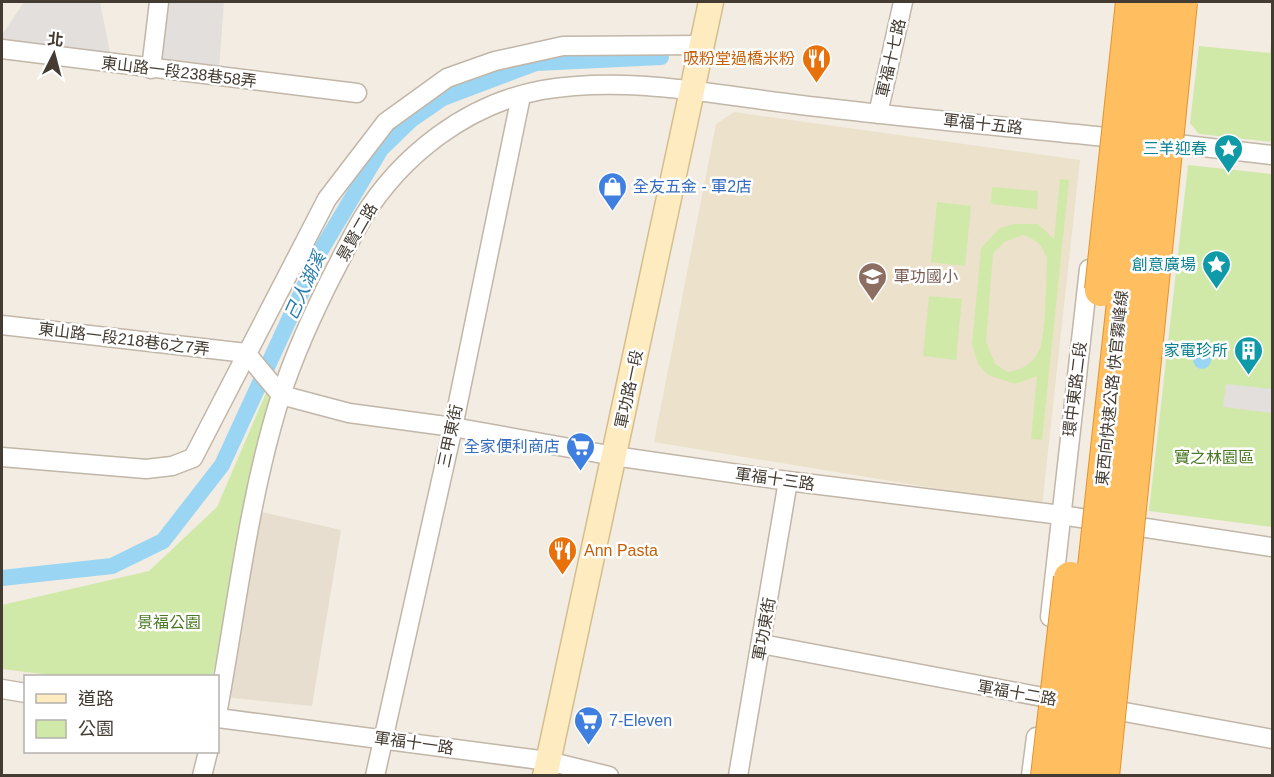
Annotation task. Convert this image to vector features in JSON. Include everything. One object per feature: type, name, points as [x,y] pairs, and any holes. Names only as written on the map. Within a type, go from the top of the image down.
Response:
[{"type":"highway","name":"東西向快速公路 快官霧峰線","points":[[1047,776],[1132,2]]},
{"type":"highway","name":"東西向快速公路 快官霧峰線","points":[[1071,776],[1156,2]]},
{"type":"highway","points":[[1103,776],[1181,2]]},
{"type":"main road","name":"軍功路一段","points":[[547,768],[711,2]]},
{"type":"street","points":[[151,69],[159,2]]},
{"type":"street","name":"軍福十七路","points":[[878,114],[903,2]]},
{"type":"street","name":"環中東路二段","points":[[1031,776],[1119,2]]},
{"type":"street","points":[[1088,776],[1171,2]]},
{"type":"street","points":[[1131,379],[1157,275],[1178,143],[1191,2]]},
{"type":"street","points":[[2,457],[146,470],[172,466],[194,458],[327,199],[386,122],[447,78],[495,61],[563,46],[702,45]]},
{"type":"street","name":"東山路一段238巷58弄","points":[[2,49],[357,93]]},
{"type":"street","name":"景賢二路","points":[[219,703],[258,485],[281,394],[325,290],[362,219],[384,189],[401,168],[441,133],[479,110],[520,96],[541,90],[598,85],[694,89]]},
{"type":"street","name":"軍福十五路","points":[[694,89],[725,96],[878,114],[1178,143],[1272,155]]},
{"type":"street","name":"三甲東街","points":[[375,776],[453,427],[520,96]]},
{"type":"street","name":"東山路一段218巷6之7弄","points":[[2,326],[246,354]]},
{"type":"street","points":[[246,354],[281,394]]},
{"type":"street","name":"軍福十三路","points":[[281,394],[349,413],[453,427],[614,456],[788,481],[1061,515],[1272,547]]},
{"type":"street","name":"軍功東街","points":[[738,776],[788,481]]},
{"type":"street","name":"軍福十二路","points":[[762,644],[1041,698],[1272,739]]},
{"type":"street","points":[[2,689],[24,693]]},
{"type":"street","name":"軍福十一路","points":[[219,718],[383,738],[547,768],[609,776]]},
{"type":"street","points":[[202,776],[208,753]]},
{"type":"shaded area","points":[[24,2],[100,2],[111,58],[2,40],[2,35]]},
{"type":"shaded area","points":[[162,2],[224,2],[219,69],[167,65],[157,53]]},
{"type":"shaded area","name":"軍功國小","points":[[734,112],[1080,160],[1042,506],[654,442],[716,124]]},
{"type":"shaded area","points":[[1226,384],[1272,389],[1272,413],[1223,407]]},
{"type":"shaded area","points":[[257,511],[341,530],[312,706],[223,697]]},
{"type":"green space","points":[[1272,36],[1272,142],[1199,134],[1190,123],[1199,46],[1270,53]]},
{"type":"green space","name":"寶之林園區","points":[[1188,165],[1272,174],[1272,527],[1149,511]]},
{"type":"green space","points":[[1060,179],[1069,180],[1042,440],[1031,439],[1037,376],[1015,384],[988,375],[978,364],[972,344],[981,248],[1000,228],[1013,224],[1038,224],[1054,239]],"holes":[[[1023,235],[1038,243],[1047,258],[1042,340],[1038,353],[1032,361],[1019,369],[1008,372],[995,364],[986,341],[993,254],[1004,242]]]},
{"type":"green space","points":[[992,187],[1038,191],[1037,209],[991,204]]},
{"type":"green space","points":[[937,202],[971,206],[965,266],[931,262]]},
{"type":"green space","points":[[929,296],[962,299],[956,360],[923,356]]},
{"type":"green space","name":"景福公園","points":[[269,386],[288,392],[212,675],[50,675],[2,669],[2,605],[149,571],[217,507]]},
{"type":"water","points":[[1202,351],[1208,354],[1211,360],[1208,366],[1202,369],[1196,366],[1193,360],[1196,354]]},
{"type":"waterway","name":"己人湖溪","points":[[2,578],[112,566],[163,541],[222,465],[321,250],[381,149],[411,120],[443,98],[536,63],[661,57]]},
{"type":"place","name":"吸粉堂過橋米粉","points":[[816,84]]},
{"type":"place","name":"三羊迎春","points":[[1228,174]]},
{"type":"place","name":"全友五金 - 軍2店","points":[[612,212]]},
{"type":"place","name":"創意廣場","points":[[1217,290]]},
{"type":"place","name":"軍功國小","points":[[873,302]]},
{"type":"place","name":"家電珍所","points":[[1249,376]]},
{"type":"place","name":"全家便利商店","points":[[581,472]]},
{"type":"place","name":"Ann Pasta","points":[[563,576]]},
{"type":"place","name":"7-Eleven","points":[[588,746]]}]
